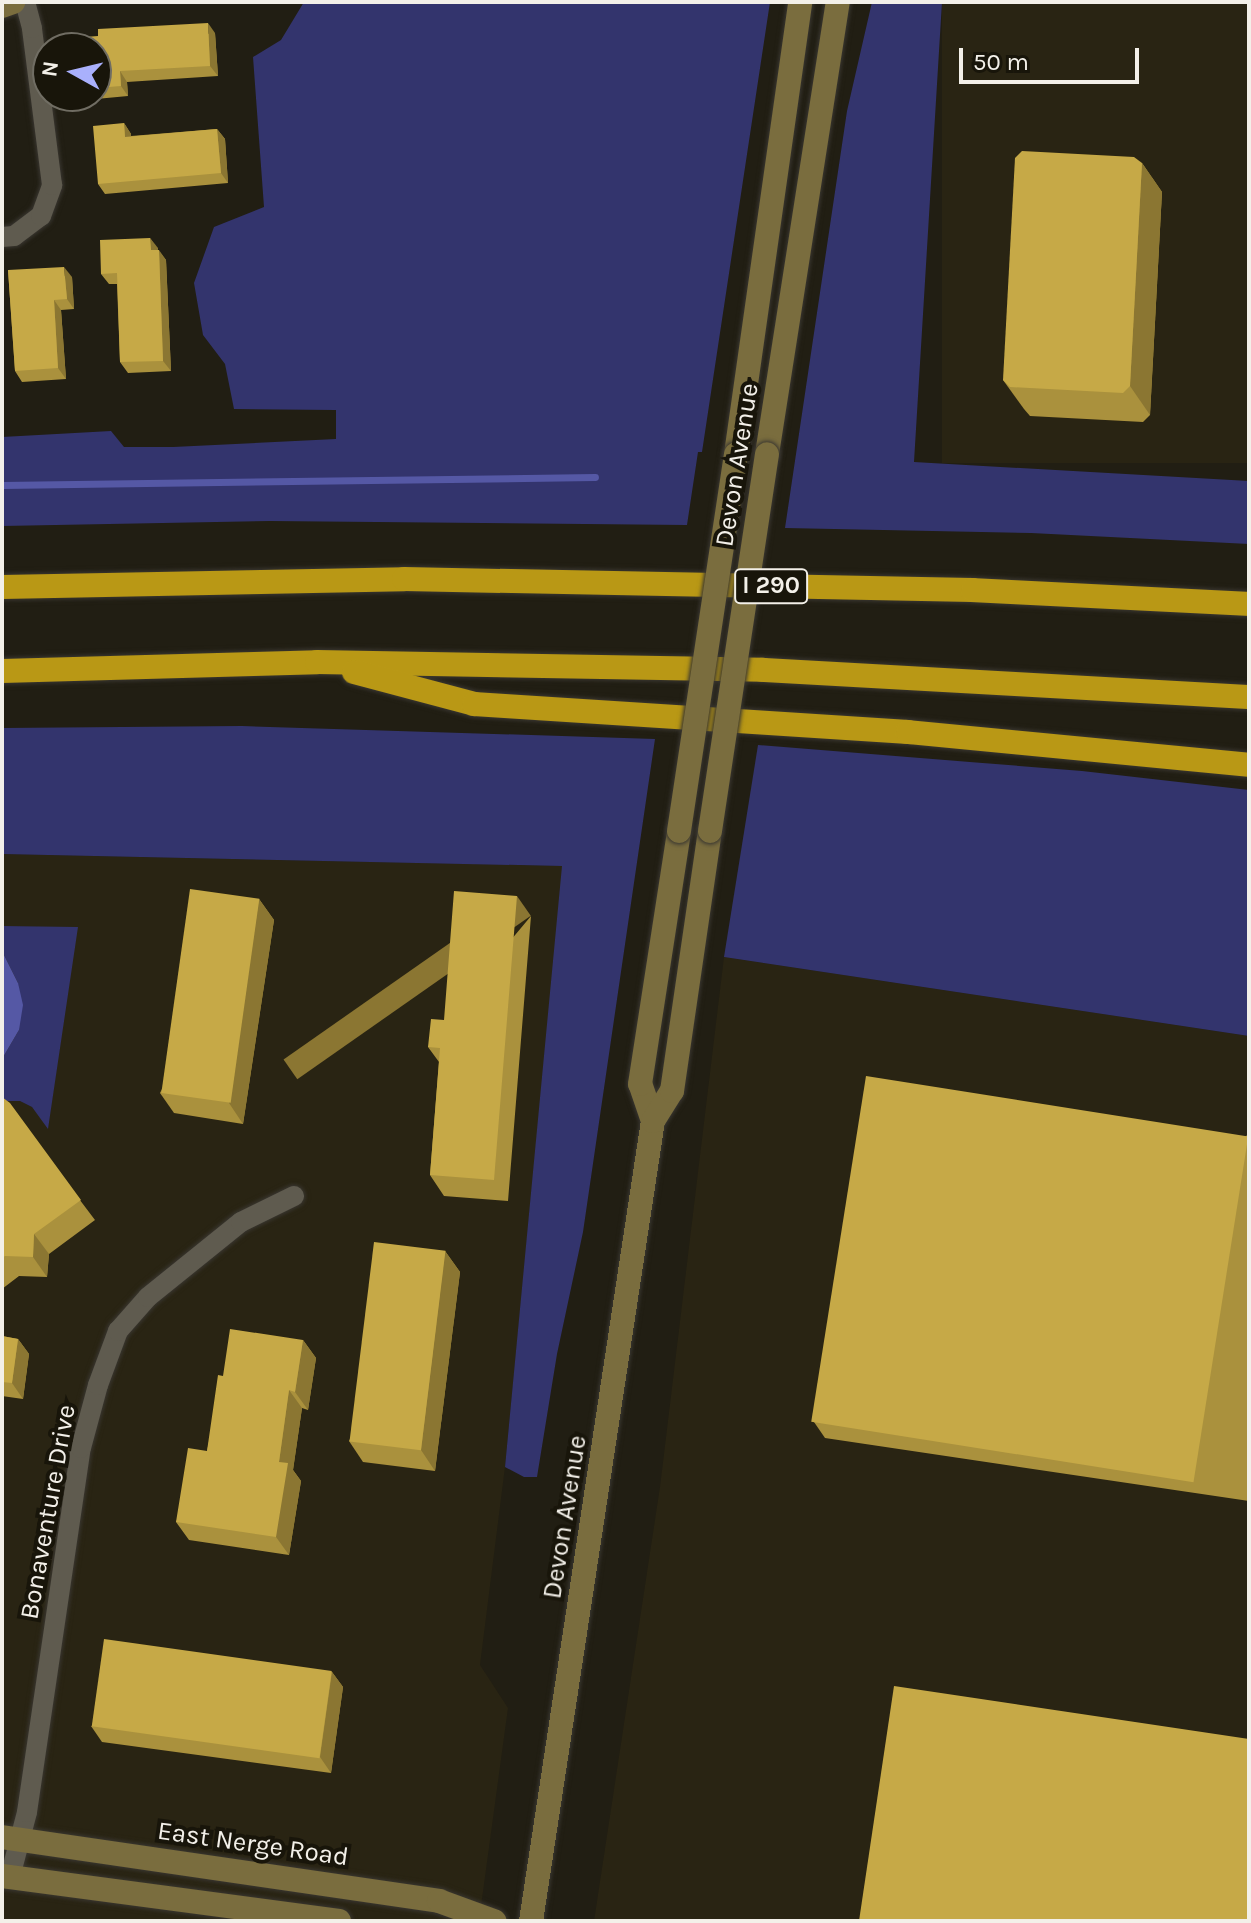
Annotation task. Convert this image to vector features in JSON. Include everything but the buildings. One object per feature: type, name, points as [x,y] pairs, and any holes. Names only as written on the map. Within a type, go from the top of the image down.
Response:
[{"type":"highway","name":"I 290","points":[[2,587],[436,579],[973,590],[1249,604]]},
{"type":"highway","points":[[2,671],[317,662],[763,670],[1249,697]]},
{"type":"highway","points":[[317,662],[474,704],[908,732],[1249,765]]},
{"type":"main road","points":[[2,6],[13,2]]},
{"type":"main road","name":"Devon Avenue","points":[[653,1121],[640,1084],[736,454],[800,2]]},
{"type":"main road","name":"Devon Avenue","points":[[531,1921],[653,1121],[672,1091],[838,2]]},
{"type":"main road","name":"East Nerge Road","points":[[10,1838],[439,1901],[494,1921]]},
{"type":"main road","points":[[6,1877],[339,1921]]},
{"type":"street","points":[[2,237],[14,236],[41,216],[52,185],[32,28],[25,2]]},
{"type":"street","name":"Bonaventure Drive","points":[[6,1877],[10,1838],[27,1812],[81,1448],[98,1385],[118,1331],[148,1297],[241,1222],[294,1196]]},
{"type":"shaded area","points":[[304,2],[770,2],[702,452],[698,452],[687,525],[270,521],[2,526],[2,437],[111,431],[124,447],[336,439],[336,410],[234,409],[225,364],[203,335],[194,283],[214,227],[264,207],[253,57],[281,40]]},
{"type":"shaded area","points":[[872,2],[942,2],[914,462],[1249,481],[1249,544],[1031,533],[785,528],[847,111]]},
{"type":"shaded area","points":[[942,2],[1249,2],[1249,463],[942,463]]},
{"type":"shaded area","points":[[242,726],[655,739],[583,1232],[557,1354],[537,1477],[524,1477],[505,1467],[562,866],[2,854],[2,728]]},
{"type":"shaded area","points":[[758,745],[1082,771],[1249,790],[1249,1036],[724,957]]},
{"type":"shaded area","points":[[2,854],[563,866],[505,1467],[480,1665],[508,1708],[479,1921],[2,1921],[2,1101],[20,1101],[32,1107],[48,1127],[77,928],[2,926]]},
{"type":"shaded area","points":[[2,926],[78,927],[48,1129],[32,1107],[20,1101],[2,1101],[2,1059],[19,1030],[18,983],[2,951]]},
{"type":"shaded area","points":[[2,951],[18,983],[23,1005],[19,1030],[2,1059]]},
{"type":"shaded area","points":[[724,957],[1249,1036],[1249,1921],[594,1921],[660,1487]]},
{"type":"waterway","points":[[2,485],[595,477]]}]
